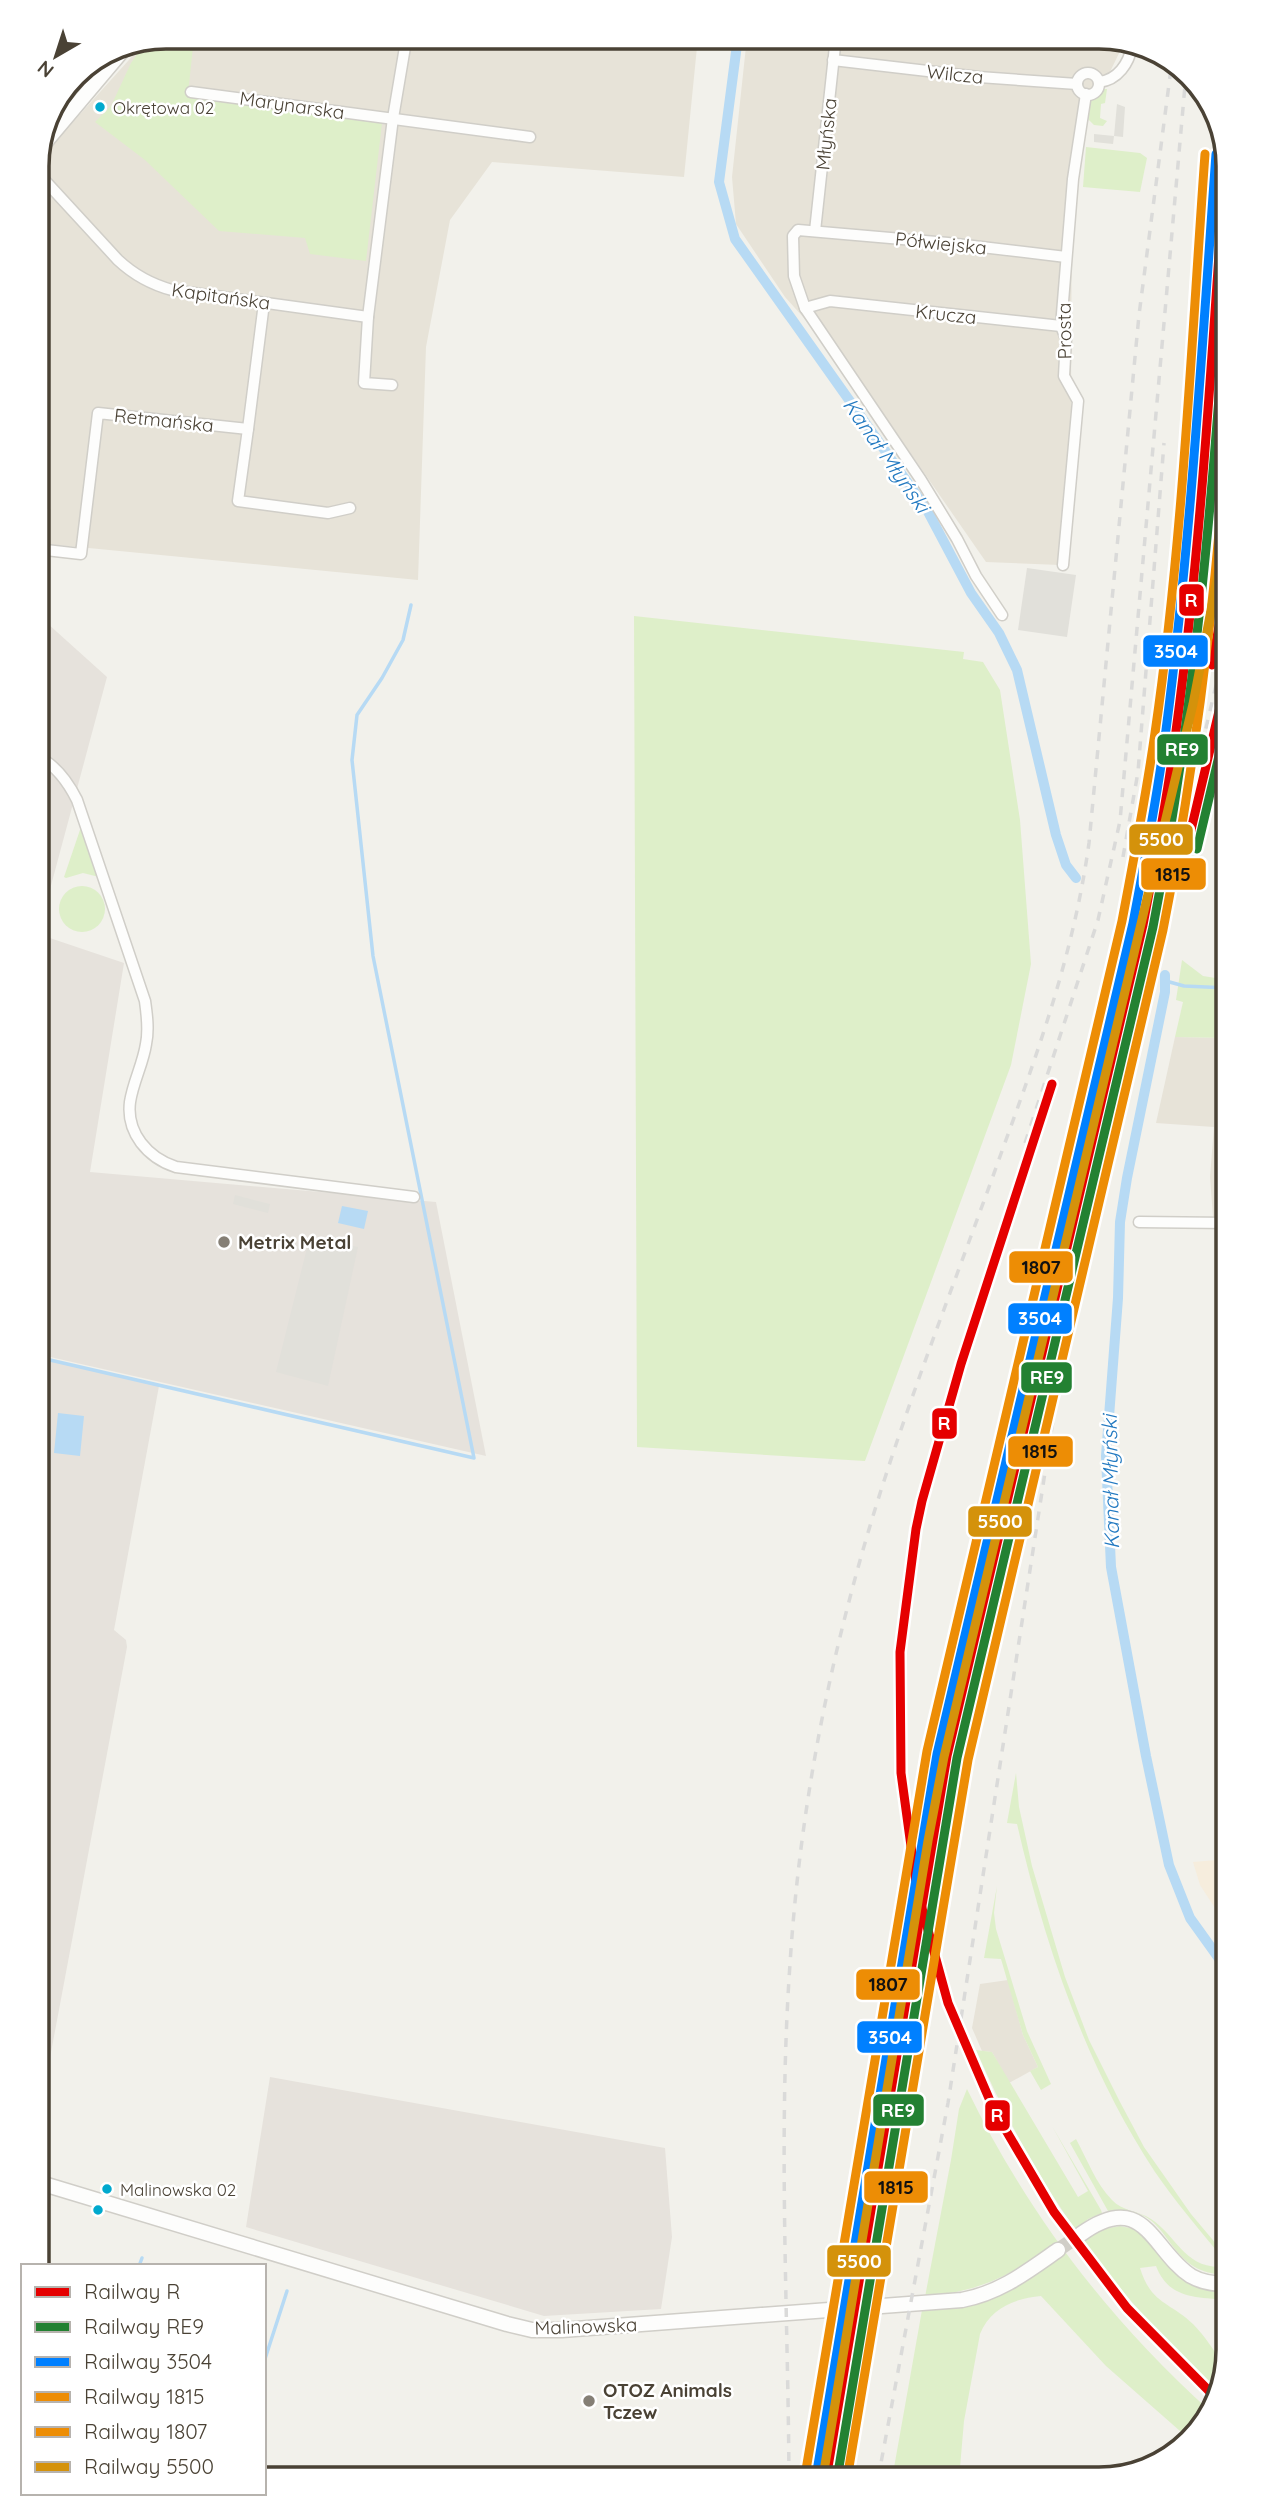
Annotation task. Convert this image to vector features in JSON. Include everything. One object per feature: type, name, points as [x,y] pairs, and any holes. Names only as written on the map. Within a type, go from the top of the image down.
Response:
[{"type":"street","points":[[392,385],[364,383],[368,317],[393,118],[405,49]]},
{"type":"street","name":"Młyńska","points":[[815,231],[835,49]]},
{"type":"street","points":[[1099,82],[1109,80],[1123,68],[1131,53]]},
{"type":"street","name":"Wilcza","points":[[834,61],[1077,84]]},
{"type":"street","points":[[54,131],[113,62]]},
{"type":"street","points":[[1085,74],[1095,76],[1099,82],[1096,92],[1086,94],[1080,91],[1077,84],[1085,74]]},
{"type":"street","name":"Marynarska","points":[[191,92],[530,137]]},
{"type":"street","name":"Prosta","points":[[1063,565],[1078,401],[1064,376],[1066,339],[1061,326],[1078,140],[1086,94]]},
{"type":"street","name":"Kapitańska","points":[[49,185],[118,260],[142,279],[172,290],[368,317]]},
{"type":"street","points":[[815,231],[798,230],[793,236],[794,276],[805,308],[921,480],[976,576],[1002,615]]},
{"type":"street","name":"Półwiejska","points":[[815,231],[1066,257]]},
{"type":"street","name":"Krucza","points":[[805,308],[830,302],[1061,326]]},
{"type":"street","points":[[264,303],[238,501],[328,513],[350,508]]},
{"type":"street","name":"Retmańska","points":[[49,550],[81,554],[98,413],[248,429]]},
{"type":"street","points":[[49,764],[61,774],[77,800],[145,1001],[146,1046],[130,1107],[134,1130],[143,1145],[155,1156],[176,1167],[414,1197]]},
{"type":"street","points":[[1139,1222],[1216,1223]]},
{"type":"street","name":"Malinowska","points":[[49,2186],[532,2330],[950,2302],[988,2293],[1005,2285],[1058,2250]]},
{"type":"street","points":[[1081,2234],[1106,2221],[1118,2219],[1135,2222],[1150,2231],[1190,2275],[1201,2281],[1216,2283]]},
{"type":"shaded area","points":[[697,49],[684,177],[492,162],[450,220],[426,347],[418,580],[49,544],[51,146],[135,53],[150,50]]},
{"type":"shaded area","points":[[746,49],[1120,51],[1072,150],[1071,410],[1060,565],[986,562],[859,379],[785,297],[736,224],[732,177]]},
{"type":"shaded area","points":[[1117,104],[1125,107],[1123,137],[1114,136]]},
{"type":"shaded area","points":[[1094,134],[1114,136],[1113,144],[1094,142]]},
{"type":"shaded area","points":[[1027,568],[1076,575],[1067,637],[1018,630]]},
{"type":"shaded area","points":[[49,625],[107,677],[49,893]]},
{"type":"shaded area","points":[[49,938],[124,963],[90,1172],[436,1202],[486,1456],[49,1357]]},
{"type":"shaded area","points":[[1175,1037],[1216,1038],[1216,1217],[1213,1217],[1210,1177],[1214,1127],[1156,1123]]},
{"type":"shaded area","points":[[235,1195],[270,1204],[268,1213],[233,1204]]},
{"type":"shaded area","points":[[310,1236],[358,1247],[328,1386],[276,1372]]},
{"type":"shaded area","points":[[49,1360],[159,1386],[114,1630],[126,1640],[127,1647],[49,2063]]},
{"type":"shaded area","points":[[1216,1860],[1216,1910],[1200,1885],[1193,1862]]},
{"type":"shaded area","points":[[1008,1980],[1023,2035],[1038,2067],[1009,2083],[992,2052],[982,2051],[972,2028],[980,1984]]},
{"type":"shaded area","points":[[270,2077],[665,2148],[672,2237],[661,2309],[544,2316],[246,2227]]},
{"type":"green space","points":[[193,49],[188,94],[382,123],[366,261],[310,254],[305,238],[219,231],[145,160],[95,122],[111,106],[138,53],[150,50]]},
{"type":"green space","points":[[1103,89],[1107,89],[1105,103],[1101,104],[1100,118],[1107,121],[1103,126],[1094,125],[1087,118],[1091,101]]},
{"type":"green space","points":[[1086,147],[1140,153],[1147,158],[1140,192],[1083,187]]},
{"type":"green space","points":[[634,616],[964,652],[963,659],[983,662],[1000,690],[1020,820],[1031,964],[1011,1065],[865,1461],[637,1447]]},
{"type":"green space","points":[[81,827],[99,877],[83,873],[66,878],[64,877]]},
{"type":"green space","points":[[82,886],[98,893],[105,909],[98,925],[82,932],[66,925],[59,909],[66,893]]},
{"type":"green space","points":[[1182,960],[1203,976],[1216,978],[1216,1038],[1175,1037],[1183,1002],[1176,1000]]},
{"type":"green space","points":[[1016,1773],[1019,1807],[1032,1866],[1065,1977],[1089,2040],[1144,2147],[1191,2214],[1216,2244],[1216,2250],[1155,2172],[1108,2090],[1088,2048],[1055,1960],[1017,1824],[1007,1823]]},
{"type":"green space","points":[[997,1886],[994,1913],[996,1929],[1027,2031],[1051,2084],[1041,2090],[1030,2071],[1038,2067],[1023,2035],[1001,1959],[984,1958]]},
{"type":"green space","points":[[976,2050],[992,2052],[1078,2197],[1088,2191],[1052,2126],[1101,2210],[1102,2213],[1088,2219],[1077,2229],[1098,2230],[1120,2226],[1135,2229],[1174,2270],[1216,2286],[1216,2299],[1186,2295],[1169,2285],[1156,2266],[1140,2268],[1144,2280],[1156,2296],[1193,2324],[1216,2354],[1211,2383],[1141,2313],[1078,2233],[1050,2191],[999,2100]]},
{"type":"green space","points":[[967,2089],[1016,2179],[1073,2262],[1137,2339],[1202,2404],[1182,2432],[1106,2366],[1041,2296],[1032,2297],[1013,2302],[997,2311],[984,2325],[980,2334],[964,2421],[960,2467],[894,2467],[922,2310],[997,2296],[1026,2281],[1062,2255],[1054,2244],[994,2281],[925,2297],[959,2109]]},
{"type":"green space","points":[[1076,2139],[1101,2187],[1116,2204],[1141,2214],[1151,2219],[1189,2256],[1216,2266],[1216,2274],[1188,2263],[1153,2222],[1142,2215],[1127,2211],[1108,2211],[1070,2143]]},
{"type":"water","points":[[342,1206],[368,1211],[364,1229],[338,1223]]},
{"type":"water","points":[[58,1413],[84,1416],[80,1456],[54,1453]]},
{"type":"waterway","name":"Kanał Młyński","points":[[736,49],[719,182],[735,239],[927,510],[971,593],[999,633],[1017,670],[1056,835],[1066,865],[1076,878]]},
{"type":"waterway","points":[[49,1360],[474,1458],[373,956],[352,760],[357,715],[403,640],[411,605]]},
{"type":"waterway","name":"Kanał Młyński","points":[[1165,975],[1165,992],[1120,1222],[1118,1298],[1106,1456],[1111,1567],[1169,1865],[1190,1918],[1216,1954]]},
{"type":"waterway","points":[[1166,981],[1184,986],[1216,987]]},
{"type":"waterway","points":[[140,2264],[142,2258]]},
{"type":"waterway","points":[[266,2356],[287,2291]]},
{"type":"tunnel","points":[[1058,2250],[1081,2234]]},
{"type":"railway","points":[[789,2467],[784,2157],[786,2028],[804,1823],[840,1636],[868,1534],[922,1369],[1029,1075],[1054,1000],[1074,923],[1089,843],[1139,315],[1170,74]]},
{"type":"railway","points":[[1025,1143],[1098,920],[1120,821],[1185,87]]},
{"type":"railway","points":[[1123,857],[1138,772],[1164,443]]},
{"type":"railway","points":[[1165,904],[1216,685]]},
{"type":"railway","points":[[880,2467],[948,2103],[1064,1349],[1118,1104]]},
{"type":"rail line","name":"1807","points":[[807,2467],[927,1751],[1122,921],[1144,804],[1173,589],[1205,154]]},
{"type":"rail line","name":"3504","points":[[818,2467],[937,1754],[1133,923],[1155,802],[1182,586],[1216,161]]},
{"type":"rail line","name":"R","points":[[828,2467],[947,1756],[1143,925],[1165,804],[1185,659],[1200,515],[1216,299]]},
{"type":"rail line","name":"RE9","points":[[839,2467],[957,1758],[1153,927],[1168,846],[1191,683],[1216,438]]},
{"type":"rail line","name":"1815","points":[[849,2467],[968,1760],[1163,930],[1185,804],[1216,560]]},
{"type":"rail line","name":"5500","points":[[825,2467],[944,1757],[1193,704],[1216,584]]},
{"type":"rail line","name":"R","points":[[1212,665],[1216,643]]},
{"type":"rail line","name":"R","points":[[1187,847],[1216,724]]},
{"type":"rail line","name":"RE9","points":[[1197,849],[1216,769]]},
{"type":"rail line","name":"R","points":[[1052,1084],[961,1364],[922,1501],[900,1652],[901,1773],[917,1890],[948,2003],[994,2110],[1054,2212],[1127,2308],[1209,2391]]},
{"type":"place","name":"Okrętowa 02","points":[[100,107]]},
{"type":"place","name":"Metrix Metal","points":[[224,1242]]},
{"type":"place","name":"Malinowska 02","points":[[107,2189]]},
{"type":"place","name":"OTOZ Animals Tczew","points":[[589,2401]]}]
